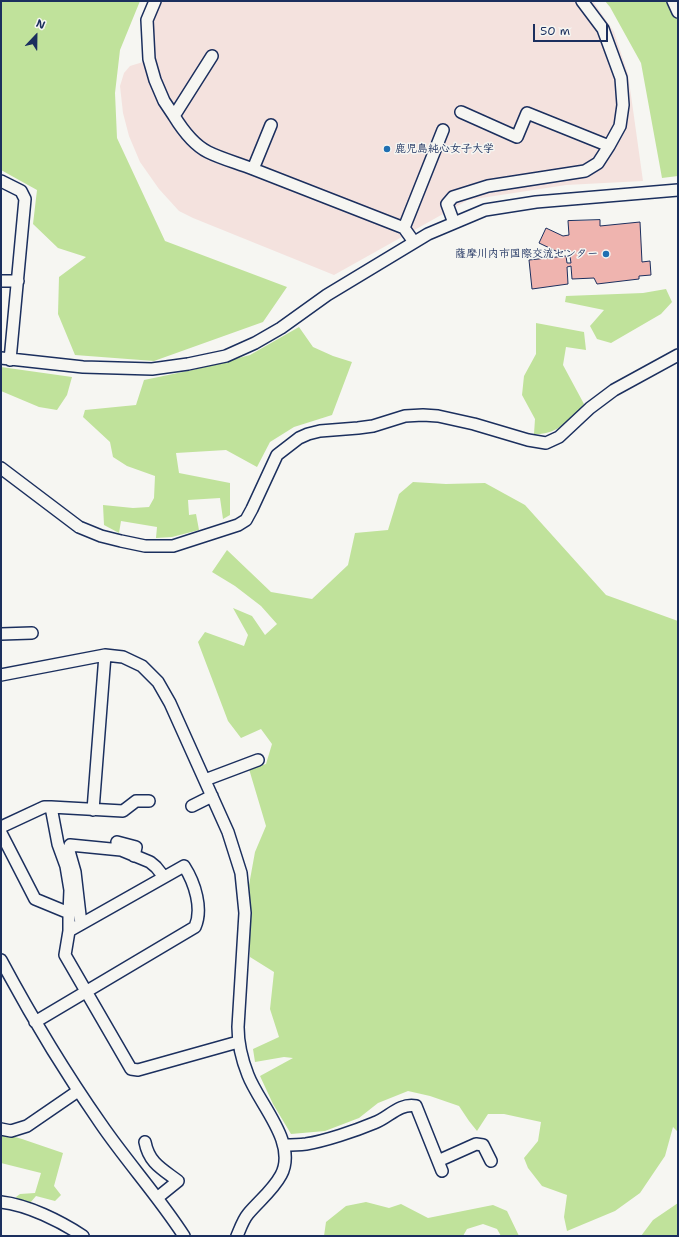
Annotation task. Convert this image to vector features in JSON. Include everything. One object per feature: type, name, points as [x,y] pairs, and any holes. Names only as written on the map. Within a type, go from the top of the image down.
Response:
[{"type":"street","points":[[155,1],[147,20],[149,59],[155,80],[164,101],[179,124],[194,141],[207,152],[404,228],[414,242]]},
{"type":"street","points":[[454,223],[448,204],[453,197],[488,186],[585,171],[598,163],[609,146],[620,126],[623,105],[620,78],[603,29],[582,1]]},
{"type":"street","points":[[673,1],[678,12]]},
{"type":"street","points":[[174,116],[212,56]]},
{"type":"street","points":[[461,112],[517,137],[527,113],[609,146]]},
{"type":"street","points":[[253,169],[271,125]]},
{"type":"street","points":[[404,228],[443,130]]},
{"type":"street","points":[[1,181],[21,191],[25,199],[18,281],[5,359],[83,367],[152,369],[188,364],[226,356],[255,343],[281,328],[327,296],[414,242],[428,234],[485,210],[536,202],[678,190]]},
{"type":"street","points":[[1,281],[18,281]]},
{"type":"street","points":[[1,468],[80,526],[101,536],[146,546],[173,546],[238,525],[246,520],[277,454],[299,438],[308,434],[320,431],[373,426],[405,416],[423,415],[446,417],[528,440],[546,443],[559,437],[590,408],[614,390],[678,355]]},
{"type":"street","points":[[1,634],[32,633]]},
{"type":"street","points":[[1,675],[105,655],[123,657],[142,666],[158,682],[170,703],[228,832],[241,873],[245,913],[238,1042],[248,1075],[282,1140],[286,1156],[282,1174],[272,1188],[247,1216],[237,1236]]},
{"type":"street","points":[[93,810],[105,655]]},
{"type":"street","points":[[205,780],[258,760]]},
{"type":"street","points":[[192,806],[212,796]]},
{"type":"street","points":[[1,827],[44,807],[123,811],[136,801],[149,801]]},
{"type":"street","points":[[52,807],[58,844],[66,866],[70,890],[69,931],[65,955],[131,1069],[138,1070],[238,1042]]},
{"type":"street","points":[[1,833],[35,899],[69,913]]},
{"type":"street","points":[[117,842],[136,847],[134,856]]},
{"type":"street","points":[[81,924],[75,872],[69,851],[70,845],[121,850],[150,862],[164,877]]},
{"type":"street","points":[[35,1022],[194,928],[197,921],[197,898],[187,870],[184,866],[69,931]]},
{"type":"street","points":[[2,964],[35,1022],[78,1091],[184,1236]]},
{"type":"street","points":[[1,1129],[11,1131],[27,1126],[78,1091]]},
{"type":"street","points":[[284,1145],[306,1144],[324,1140],[376,1123],[390,1113],[408,1105],[416,1106],[440,1166],[476,1144],[483,1145],[491,1161]]},
{"type":"street","points":[[145,1142],[147,1152],[154,1163],[178,1181],[156,1198]]},
{"type":"street","points":[[1,1202],[21,1207],[60,1221],[70,1232],[83,1236]]},
{"type":"shaded area","name":"鹿児島純心女子大学","points":[[150,1],[593,1],[614,32],[628,74],[643,181],[566,185],[468,200],[334,275],[179,211],[159,189],[140,162],[129,136],[123,113],[120,86],[124,73],[130,66],[143,62],[141,23]]},
{"type":"green space","points":[[1,1],[140,1],[120,50],[115,93],[117,138],[165,241],[287,287],[263,322],[154,361],[75,355],[58,314],[59,277],[86,257],[58,248],[33,224],[37,190],[1,170]]},
{"type":"green space","points":[[605,1],[678,1],[678,176],[662,178],[641,63],[610,7]]},
{"type":"green space","points":[[666,289],[672,302],[661,314],[611,343],[597,339],[590,326],[604,310],[565,302],[566,296],[643,293]]},
{"type":"green space","points":[[536,323],[584,332],[586,350],[566,347],[563,365],[584,404],[572,418],[562,426],[542,434],[534,434],[535,419],[522,395],[524,376],[536,354]]},
{"type":"green space","points":[[299,327],[313,347],[333,356],[352,362],[332,415],[294,427],[270,442],[257,467],[226,450],[176,453],[179,473],[230,483],[230,515],[223,519],[220,498],[188,500],[189,515],[196,514],[199,530],[172,537],[156,538],[157,527],[121,521],[119,533],[104,525],[103,505],[133,508],[149,507],[154,498],[155,476],[127,466],[113,457],[110,442],[83,417],[85,410],[136,405],[144,380],[197,369],[250,355]]},
{"type":"green space","points":[[1,367],[72,377],[67,395],[57,410],[39,407],[1,391]]},
{"type":"green space","points":[[413,482],[446,484],[485,483],[525,505],[606,595],[678,621],[678,1132],[673,1127],[665,1156],[640,1193],[615,1211],[567,1231],[564,1217],[567,1195],[542,1186],[528,1168],[524,1158],[538,1141],[541,1122],[504,1114],[488,1114],[477,1131],[459,1106],[430,1096],[408,1091],[378,1103],[359,1118],[325,1131],[291,1134],[273,1104],[260,1076],[293,1058],[284,1057],[255,1062],[253,1049],[279,1037],[270,1009],[274,972],[250,957],[249,885],[255,852],[266,826],[249,769],[266,764],[272,744],[261,729],[241,738],[228,721],[198,642],[205,632],[244,646],[248,635],[233,608],[252,616],[265,635],[277,624],[261,606],[235,586],[212,572],[227,550],[271,592],[312,599],[348,565],[355,533],[388,530],[399,494]]},
{"type":"green space","points":[[1,1133],[63,1153],[54,1186],[61,1195],[55,1201],[36,1196],[30,1203],[20,1203],[16,1197],[20,1194],[35,1193],[41,1173],[1,1163]]},
{"type":"green space","points":[[366,1202],[389,1208],[401,1204],[428,1218],[493,1205],[507,1211],[519,1236],[501,1236],[497,1229],[483,1224],[467,1229],[463,1236],[324,1236],[326,1222],[346,1206]]},
{"type":"green space","points":[[678,1203],[678,1236],[641,1236],[653,1220]]},
{"type":"building","name":"薩摩川内市国際交流センター","points":[[600,220],[600,226],[640,222],[642,262],[650,261],[651,275],[639,276],[639,279],[597,284],[594,278],[572,279],[571,266],[567,267],[568,284],[532,289],[529,260],[566,256],[567,263],[571,263],[569,250],[558,252],[539,243],[546,228],[563,236],[569,235],[568,221]]},
{"type":"place","name":"鹿児島純心女子大学","points":[[387,149]]},
{"type":"place","name":"薩摩川内市国際交流センター","points":[[606,254]]}]
